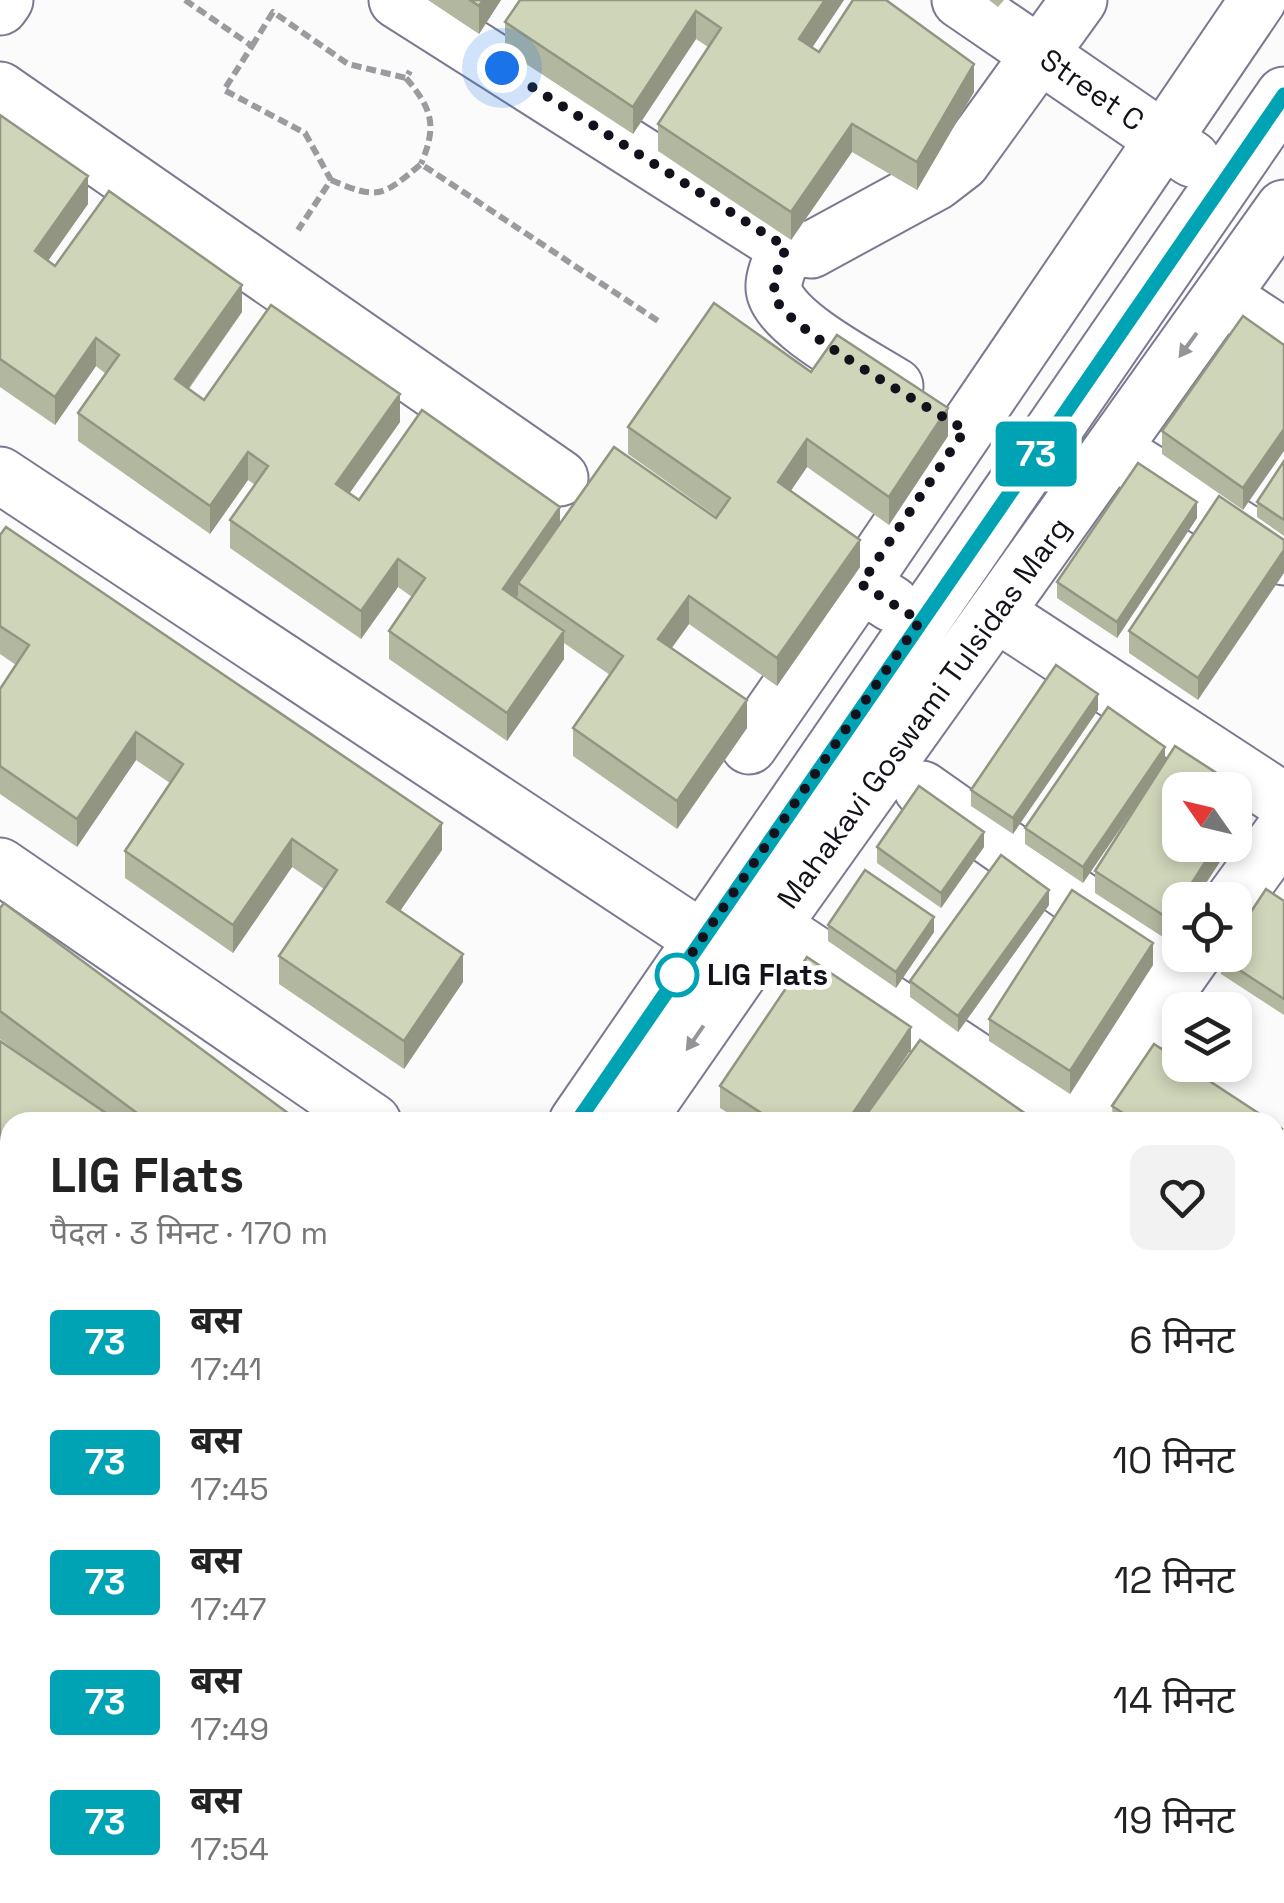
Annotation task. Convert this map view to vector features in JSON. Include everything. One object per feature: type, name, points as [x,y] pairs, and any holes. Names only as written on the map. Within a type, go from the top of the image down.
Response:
[{"type":"street","points":[[0,7],[5,0]]},
{"type":"street","name":"Street C","points":[[960,0],[1224,180],[1280,213]]},
{"type":"street","points":[[418,14],[786,247],[812,250],[962,162],[1079,0]]},
{"type":"street","points":[[749,746],[1258,0]]},
{"type":"street","points":[[0,90],[560,478]]},
{"type":"street","name":"Mahakavi Goswami Tulsidas Marg","points":[[584,1112],[1284,95]]},
{"type":"street","name":"Mahakavi Goswami Tulsidas Marg","points":[[665,1112],[772,926],[1280,213]]},
{"type":"street","points":[[786,247],[774,285],[777,302],[816,336],[965,430]]},
{"type":"street","points":[[1223,297],[1284,337]]},
{"type":"street","points":[[1114,450],[1284,557]]},
{"type":"street","points":[[0,474],[702,939]]},
{"type":"street","points":[[861,584],[920,621]]},
{"type":"street","points":[[996,613],[1284,801]]},
{"type":"street","points":[[887,765],[1162,946]]},
{"type":"street","points":[[1246,882],[1284,830]]},
{"type":"street","points":[[6,882],[358,1112]]},
{"type":"street","points":[[772,926],[1057,1112]]},
{"type":"street","points":[[1079,1112],[1180,972]]},
{"type":"path","points":[[185,0],[252,46]]},
{"type":"path","points":[[273,12],[348,64],[406,78],[424,100],[434,134],[421,164],[392,188],[366,195],[331,180],[305,133],[224,90],[252,46],[273,12]]},
{"type":"path","points":[[406,78],[418,14]]},
{"type":"path","points":[[421,164],[658,321]]},
{"type":"path","points":[[268,276],[331,180]]},
{"type":"building","points":[[520,0],[825,0],[799,39],[819,52],[853,0],[886,0],[974,64],[917,162],[852,124],[791,212],[658,124],[721,28],[696,11],[633,107],[505,22]]},
{"type":"building","points":[[0,115],[88,176],[35,251],[55,266],[109,191],[242,285],[175,379],[204,400],[271,305],[400,394],[336,484],[359,500],[422,410],[560,507],[503,589],[564,631],[507,713],[389,631],[425,578],[398,559],[361,611],[230,520],[268,466],[248,452],[210,506],[78,413],[119,355],[96,338],[55,397],[0,359]]},
{"type":"building","points":[[714,303],[811,372],[837,335],[948,408],[889,497],[807,439],[778,482],[860,540],[777,658],[689,596],[658,639],[747,700],[677,801],[573,728],[623,656],[518,583],[614,447],[716,518],[730,498],[628,427]]},
{"type":"building","points":[[1243,316],[1284,345],[1284,429],[1243,488],[1162,431]]},
{"type":"building","points":[[1284,461],[1284,520],[1257,502]]},
{"type":"building","points":[[1138,463],[1197,502],[1117,622],[1057,582]]},
{"type":"building","points":[[1219,496],[1284,540],[1284,550],[1198,678],[1129,631]]},
{"type":"building","points":[[6,527],[442,823],[387,902],[463,954],[404,1041],[279,956],[337,870],[292,839],[233,925],[125,851],[183,764],[136,732],[77,819],[0,766],[0,689],[29,645],[0,626],[0,535]]},
{"type":"building","points":[[1056,665],[1098,694],[1013,818],[971,790]]},
{"type":"building","points":[[1108,707],[1165,747],[1083,867],[1025,828]]},
{"type":"building","points":[[1175,746],[1215,772],[1162,772],[1162,862],[1205,862],[1192,882],[1162,882],[1162,914],[1095,871]]},
{"type":"building","points":[[919,786],[984,832],[941,893],[877,847]]},
{"type":"building","points":[[1001,855],[1049,890],[958,1016],[910,981]]},
{"type":"building","points":[[865,870],[934,917],[896,972],[828,925]]},
{"type":"building","points":[[1266,889],[1284,901],[1284,999],[1243,972],[1252,972],[1252,910]]},
{"type":"building","points":[[1072,890],[1153,943],[1070,1071],[989,1019]]},
{"type":"building","points":[[4,903],[286,1112],[136,1112],[0,1011],[0,908]]},
{"type":"building","points":[[807,957],[911,1027],[854,1112],[760,1112],[720,1086]]},
{"type":"building","points":[[920,1040],[1023,1112],[868,1112]]},
{"type":"building","points":[[0,1041],[104,1112],[0,1112]]},
{"type":"building","points":[[1154,1044],[1162,1049],[1162,1082],[1211,1082],[1257,1112],[1121,1112],[1112,1106]]},
{"type":"bus line","name":"73","points":[[584,1112],[1284,95]]},
{"type":"place","name":"LIG Flats","points":[[677,975]]},
{"type":"route","points":[[502,68],[786,247],[774,285],[777,302],[816,336],[965,430],[861,584],[920,621],[677,975]]}]
